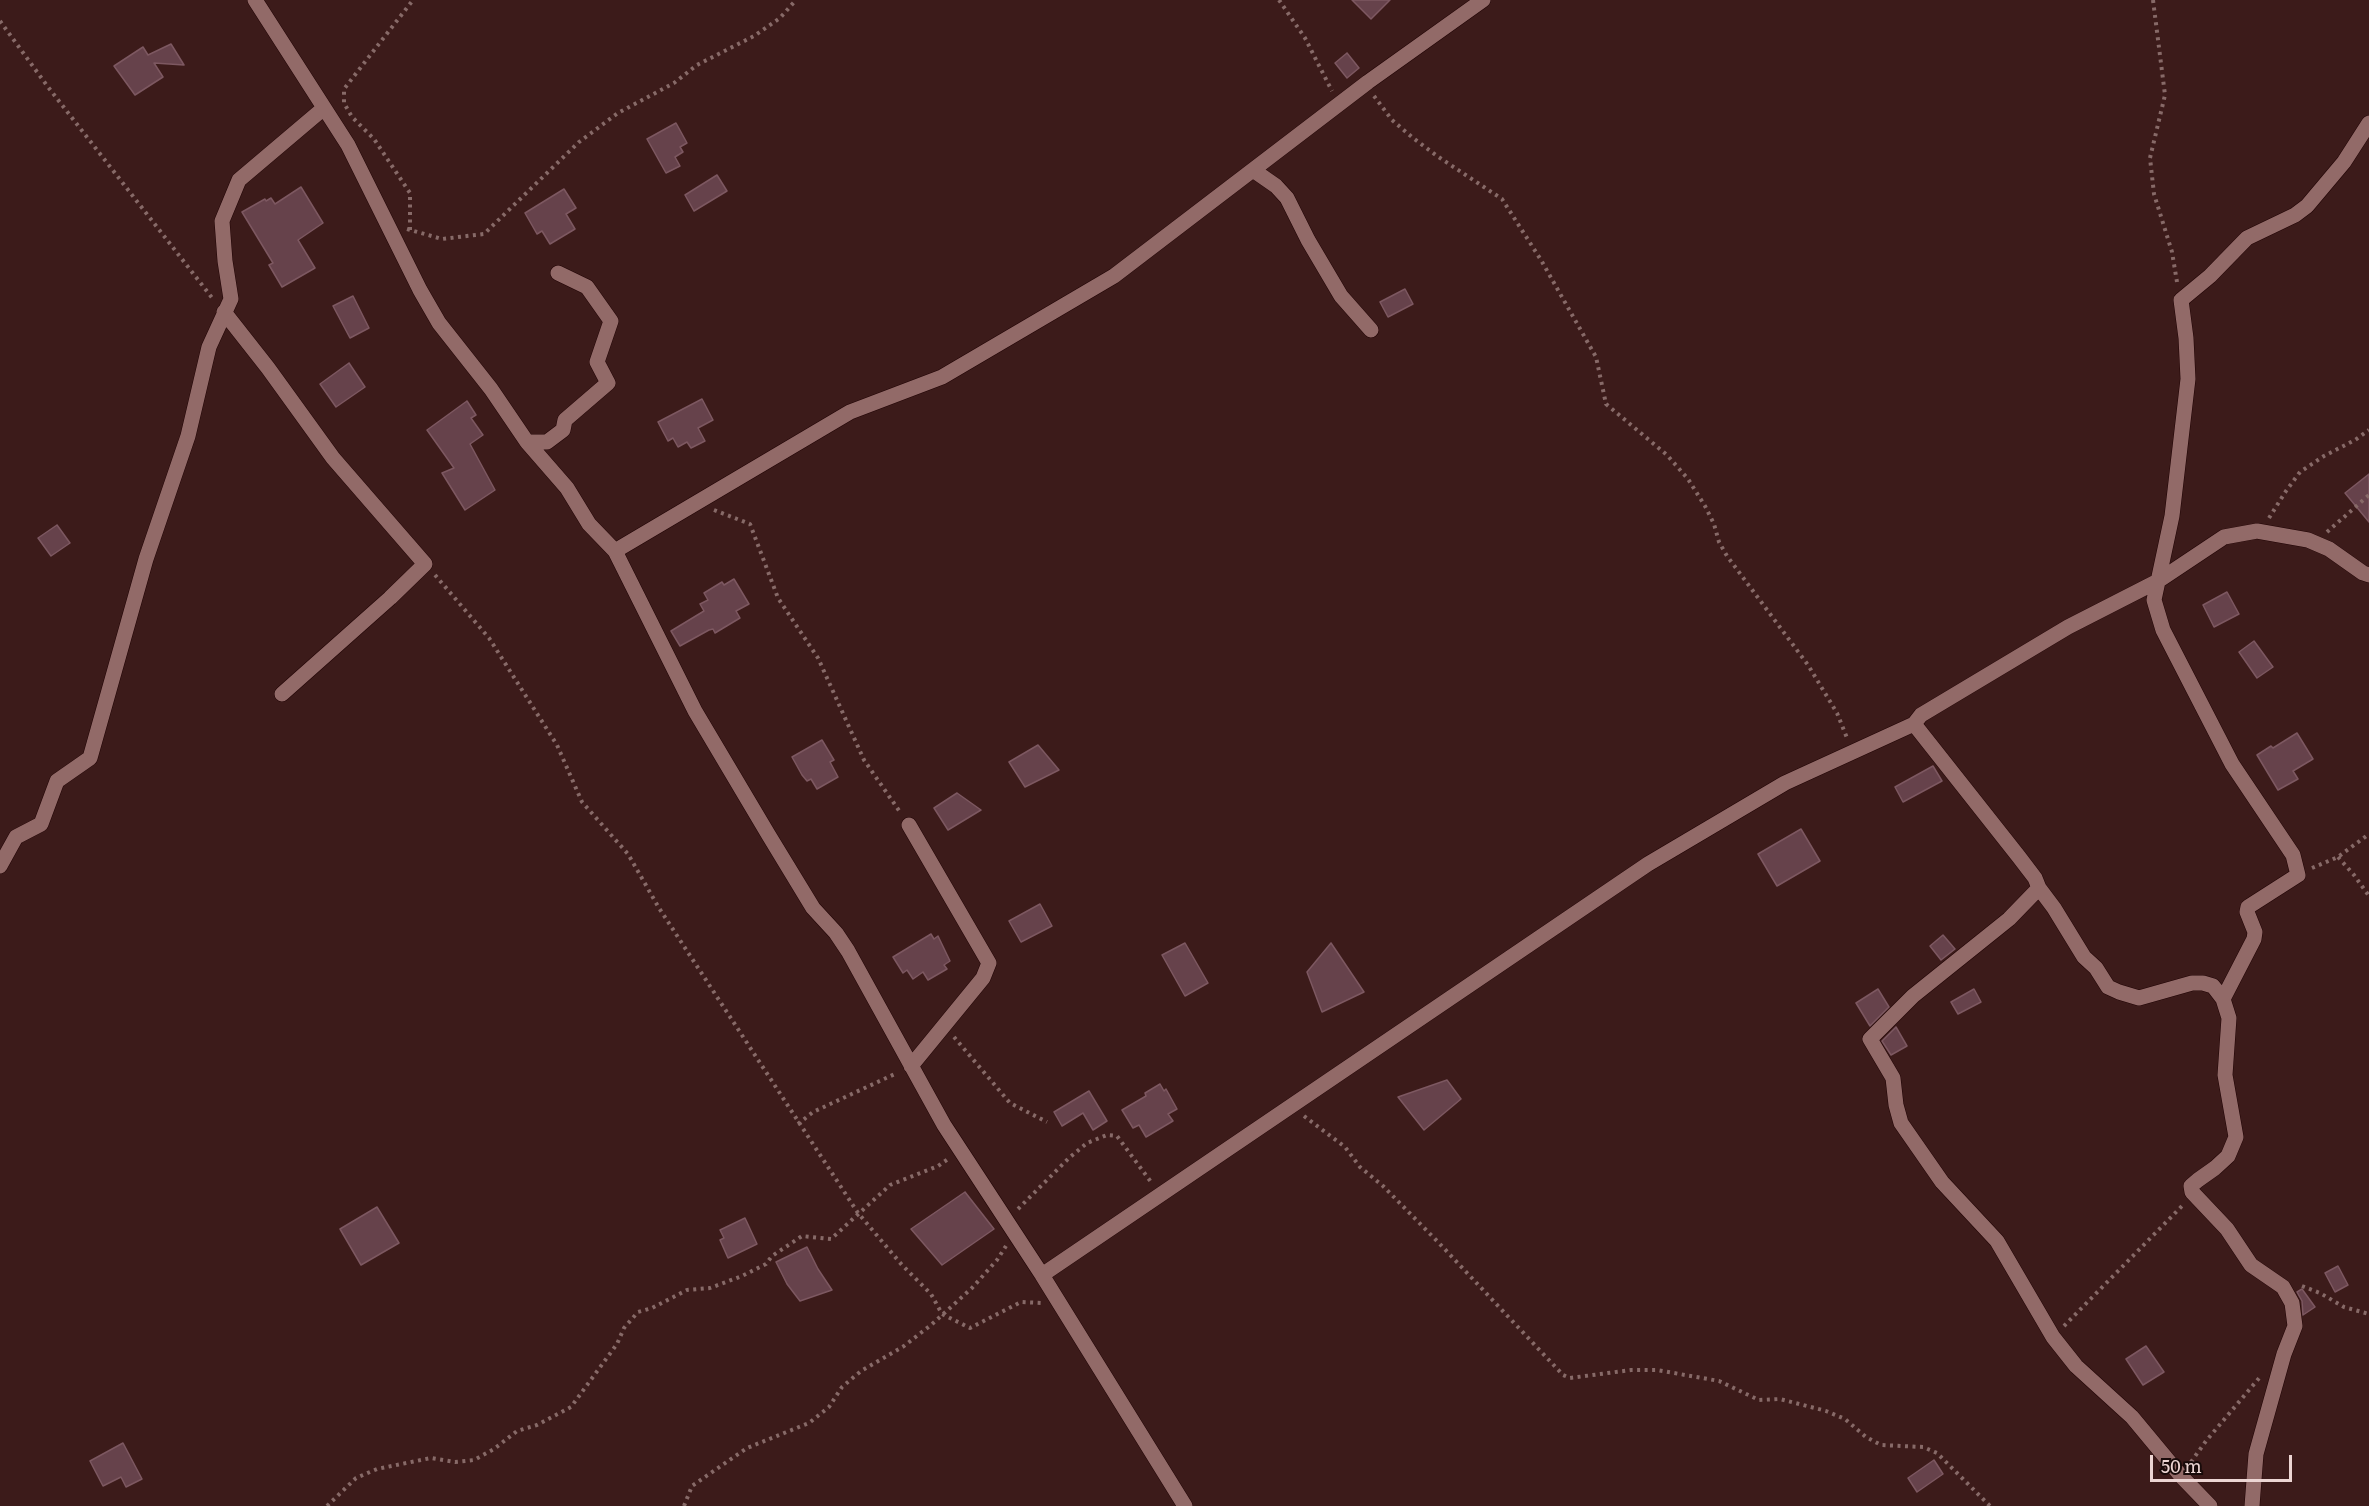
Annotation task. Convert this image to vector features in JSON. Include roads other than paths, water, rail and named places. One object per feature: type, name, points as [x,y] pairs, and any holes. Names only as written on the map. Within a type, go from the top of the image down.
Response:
[{"type":"street","points":[[255,0],[348,145],[439,323],[491,389],[527,442],[567,488],[589,524],[615,551],[695,711],[813,908],[836,933],[848,951],[961,1151],[1042,1275],[1185,1506]]},
{"type":"street","points":[[615,551],[850,412],[942,377],[1114,276],[1368,82],[1483,0]]},
{"type":"street","points":[[0,866],[16,837],[41,824],[57,781],[90,758],[146,559],[188,436],[209,347],[231,299],[222,221],[239,180],[324,108]]},
{"type":"street","points":[[2223,999],[2254,939],[2255,932],[2247,912],[2248,907],[2298,875],[2293,855],[2232,764],[2163,630],[2154,600],[2172,516],[2188,379],[2181,300],[2210,276],[2247,238],[2295,215],[2307,206],[2344,162],[2369,123]]},
{"type":"street","points":[[1253,170],[1276,186],[1287,198],[1308,240],[1341,296],[1371,330]]},
{"type":"street","points":[[527,442],[547,442],[563,430],[565,420],[608,383],[597,362],[611,321],[587,287],[558,273]]},
{"type":"street","points":[[224,312],[333,458],[425,564],[282,694]]},
{"type":"street","points":[[1042,1275],[1648,864],[1785,783],[1914,724],[1921,715],[2068,627],[2158,581],[2224,537],[2261,532],[2278,533],[2329,549],[2369,575]]},
{"type":"street","points":[[1914,724],[2035,878],[2039,888],[2084,957],[2096,968],[2108,987],[2139,998],[2192,983],[2203,983],[2213,986],[2223,999],[2229,1018],[2225,1075],[2236,1137],[2228,1156],[2198,1180],[2192,1186],[2192,1192],[2228,1229],[2251,1265],[2283,1287],[2292,1303],[2295,1326],[2284,1354],[2256,1454],[2252,1506]]},
{"type":"street","points":[[909,825],[989,963],[983,978],[911,1066]]},
{"type":"street","points":[[2039,888],[2009,919],[1913,996],[1870,1039],[1893,1078],[1901,1123],[1942,1182],[1997,1241],[2054,1337],[2076,1366],[2132,1417],[2181,1476],[2210,1506]]}]
